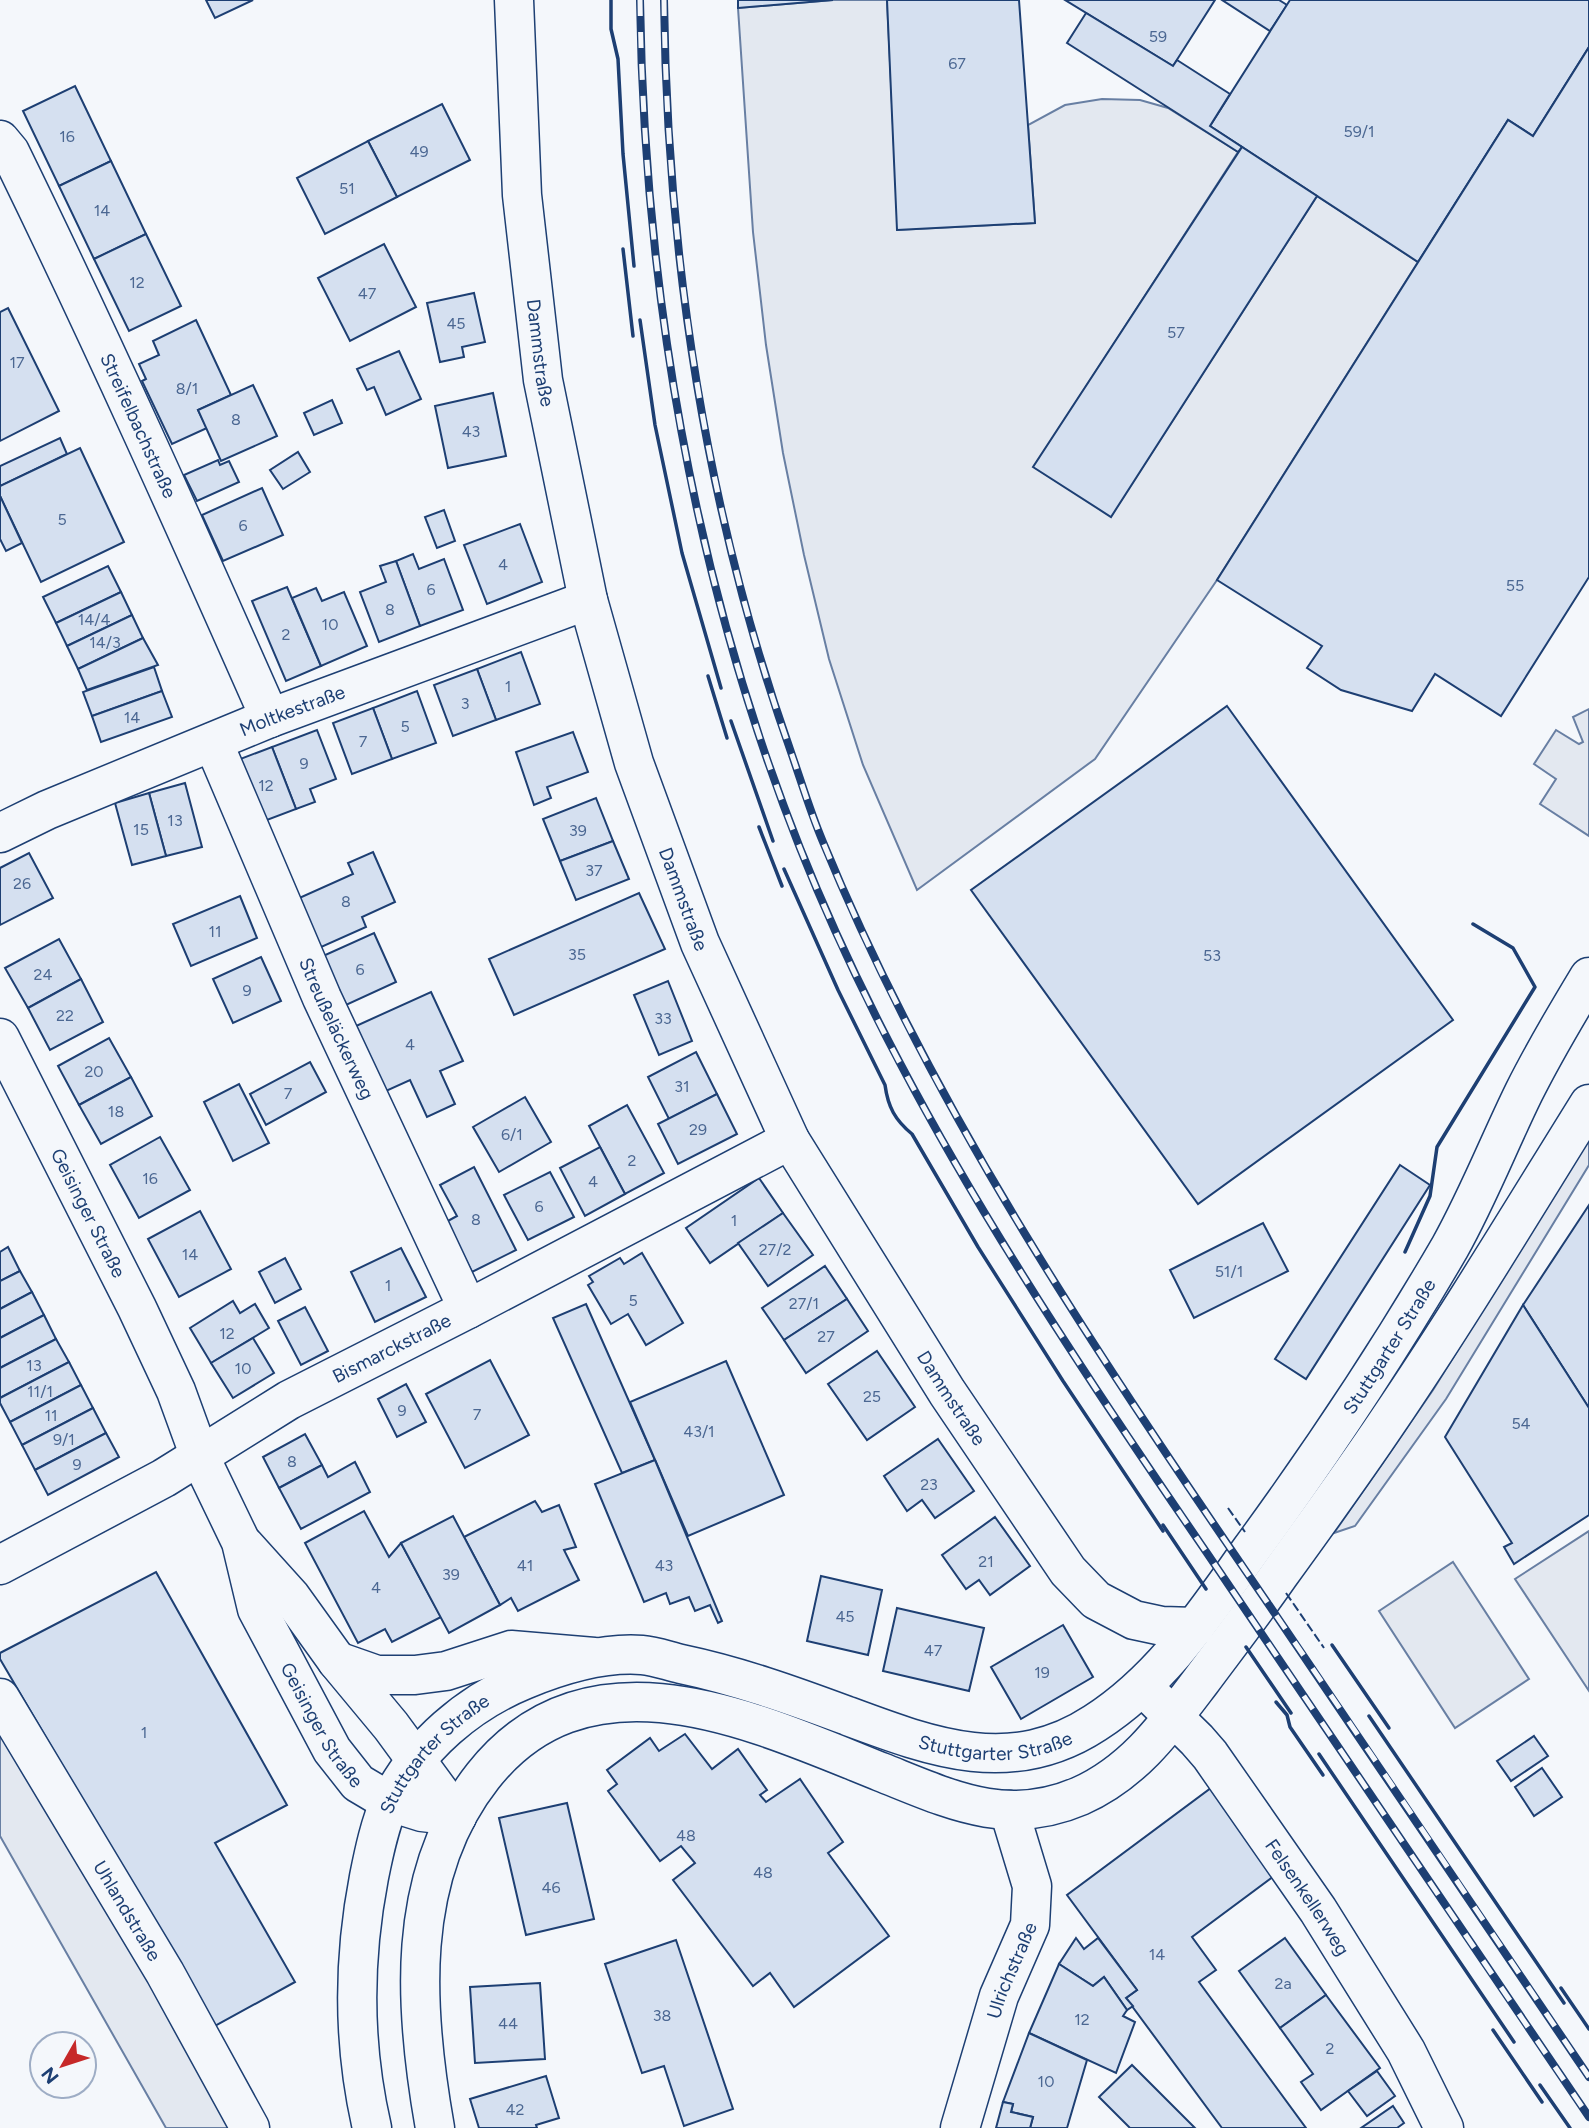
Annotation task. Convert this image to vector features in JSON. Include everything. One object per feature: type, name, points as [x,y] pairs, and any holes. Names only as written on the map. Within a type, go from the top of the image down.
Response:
[{"type":"street","name":"Dammstraße","points":[[514,0],[522,195],[543,380],[588,600],[634,763],[700,943],[790,1140],[947,1392],[1068,1571],[1096,1600],[1134,1620],[1162,1626],[1195,1627]]},
{"type":"street","name":"Streifelbachstraße","points":[[0,140],[10,152],[159,467],[270,718]]},
{"type":"street","name":"Moltkestraße","points":[[0,834],[47,810],[270,718],[588,600]]},
{"type":"street","name":"Streußeläckerweg","points":[[213,743],[323,998],[468,1309]]},
{"type":"street","name":"Stuttgarter Straße","points":[[372,2128],[361,2066],[357,2013],[362,1912],[373,1857],[390,1802],[416,1760],[451,1725],[487,1699],[514,1684],[554,1668],[600,1657],[642,1655],[717,1671],[909,1739],[948,1750],[990,1754],[1025,1752],[1058,1744],[1091,1726],[1143,1687],[1195,1627],[1317,1458],[1452,1243],[1524,1092],[1559,1026],[1589,978]]},
{"type":"street","name":"Geisinger Straße","points":[[0,1038],[137,1307],[176,1391],[200,1457],[242,1542],[257,1609],[332,1750],[358,1783],[390,1802],[422,1812],[457,1816]]},
{"type":"street","name":"Stuttgarter Straße","points":[[435,2128],[418,2003],[421,1938],[435,1867],[444,1840],[472,1790],[511,1748],[555,1719],[584,1708],[617,1702],[652,1701],[726,1714],[762,1725],[943,1797],[979,1808],[1009,1810],[1050,1806],[1079,1796],[1110,1780],[1140,1757],[1174,1717],[1245,1623],[1387,1423],[1589,1104]]},
{"type":"street","name":"Bismarckstraße","points":[[0,1565],[200,1457],[289,1400],[790,1140]]},
{"type":"street","name":"Geisinger Straße","points":[[242,1542],[290,1597],[457,1816]]},
{"type":"street","points":[[337,1661],[377,1675],[394,1676],[446,1671],[511,1650],[600,1657]]},
{"type":"street","name":"Felsenkellerweg","points":[[1143,1687],[1210,1755],[1318,1910],[1406,2051],[1444,2128]]},
{"type":"street","name":"Uhlandstraße","points":[[0,1698],[165,1973],[250,2128]]},
{"type":"street","name":"Ulrichstraße","points":[[960,2128],[999,1996],[1030,1925],[1032,1886],[1009,1810]]},
{"type":"shaded area","points":[[833,0],[887,0],[898,230],[1035,223],[1028,125],[1065,105],[1102,99],[1140,100],[1168,108],[1238,152],[1034,467],[1111,516],[1317,196],[1418,262],[1217,580],[1095,759],[917,890],[863,765],[829,659],[783,453],[766,345],[753,232],[738,8]]},
{"type":"shaded area","points":[[1589,709],[1589,836],[1540,804],[1556,779],[1534,764],[1556,730],[1579,744],[1583,742],[1573,717]]},
{"type":"shaded area","points":[[1589,1139],[1589,1165],[1446,1399],[1355,1526],[1334,1533],[1433,1390]]},
{"type":"shaded area","points":[[1589,1531],[1589,1691],[1515,1579]]},
{"type":"shaded area","points":[[1453,1562],[1529,1679],[1455,1728],[1379,1611]]},
{"type":"shaded area","points":[[18,1727],[250,2128],[166,2128],[0,1836],[0,1738]]},
{"type":"building","points":[[206,0],[253,0],[215,18]]},
{"type":"building","points":[[738,0],[833,0],[738,8]]},
{"type":"building","points":[[887,0],[1019,0],[1035,223],[897,230]]},
{"type":"building","points":[[1065,0],[1215,0],[1173,66]]},
{"type":"building","points":[[1222,0],[1279,0],[1287,5],[1270,31]]},
{"type":"building","points":[[1290,0],[1589,0],[1589,47],[1533,136],[1508,120],[1418,262],[1210,126]]},
{"type":"building","points":[[1086,13],[1173,66],[1177,60],[1230,94],[1210,126],[1242,147],[1238,152],[1067,43]]},
{"type":"building","points":[[1589,47],[1589,577],[1501,716],[1435,674],[1412,711],[1341,690],[1307,668],[1322,646],[1217,580],[1508,120],[1533,136]]},
{"type":"building","points":[[75,86],[111,161],[59,186],[23,111]]},
{"type":"building","points":[[442,104],[470,160],[397,197],[368,141]]},
{"type":"building","points":[[368,141],[397,197],[325,234],[297,178]]},
{"type":"building","points":[[1242,147],[1317,196],[1111,517],[1033,467]]},
{"type":"building","points":[[111,161],[146,234],[94,259],[59,186]]},
{"type":"building","points":[[146,234],[181,306],[129,331],[94,259]]},
{"type":"building","points":[[384,244],[416,307],[350,341],[318,278]]},
{"type":"building","points":[[474,293],[485,342],[462,347],[464,357],[440,362],[427,303]]},
{"type":"building","points":[[8,308],[59,411],[0,441],[0,312]]},
{"type":"building","points":[[196,320],[231,395],[198,410],[207,428],[172,444],[142,381],[146,379],[139,364],[159,355],[153,341]]},
{"type":"building","points":[[399,351],[421,399],[386,415],[374,387],[367,390],[357,369]]},
{"type":"building","points":[[253,385],[277,436],[221,461],[198,410]]},
{"type":"building","points":[[493,393],[506,456],[448,468],[435,406]]},
{"type":"building","points":[[332,400],[342,423],[314,435],[304,413]]},
{"type":"building","points":[[60,438],[67,454],[0,486],[0,466]]},
{"type":"building","points":[[80,448],[124,542],[41,582],[0,496],[0,486]]},
{"type":"building","points":[[298,452],[310,472],[283,489],[270,470]]},
{"type":"building","points":[[218,460],[220,465],[229,461],[239,482],[197,501],[184,475]]},
{"type":"building","points":[[262,488],[283,535],[223,561],[202,515]]},
{"type":"building","points":[[0,496],[22,543],[6,551],[0,539]]},
{"type":"building","points":[[444,510],[455,541],[437,548],[425,517]]},
{"type":"building","points":[[520,524],[542,582],[487,604],[464,545]]},
{"type":"building","points":[[413,554],[419,569],[444,559],[463,610],[420,626],[396,561]]},
{"type":"building","points":[[396,561],[420,626],[379,642],[360,592],[386,582],[380,566]]},
{"type":"building","points":[[108,566],[121,592],[56,623],[43,597]]},
{"type":"building","points":[[287,587],[321,666],[286,681],[252,601]]},
{"type":"building","points":[[316,588],[322,601],[344,592],[367,646],[321,666],[292,598]]},
{"type":"building","points":[[121,592],[132,615],[67,646],[56,623]]},
{"type":"building","points":[[132,615],[143,638],[78,669],[67,646]]},
{"type":"building","points":[[143,638],[158,665],[87,690],[78,669]]},
{"type":"building","points":[[521,652],[540,704],[496,720],[477,669]]},
{"type":"building","points":[[154,667],[162,691],[92,716],[83,692]]},
{"type":"building","points":[[477,669],[496,720],[453,736],[434,685]]},
{"type":"building","points":[[162,691],[172,717],[101,742],[92,716]]},
{"type":"building","points":[[417,691],[436,743],[392,759],[373,708]]},
{"type":"building","points":[[1227,706],[1453,1020],[1198,1204],[971,890]]},
{"type":"building","points":[[373,708],[392,759],[352,774],[333,723]]},
{"type":"building","points":[[317,730],[336,779],[310,789],[315,802],[296,809],[272,747]]},
{"type":"building","points":[[573,732],[588,772],[547,787],[551,798],[534,805],[516,752]]},
{"type":"building","points":[[272,747],[296,809],[259,823],[235,761]]},
{"type":"building","points":[[185,783],[202,847],[166,856],[149,793]]},
{"type":"building","points":[[149,793],[166,856],[132,865],[115,803]]},
{"type":"building","points":[[596,798],[613,841],[560,861],[543,819]]},
{"type":"building","points":[[613,841],[629,879],[576,900],[560,861]]},
{"type":"building","points":[[373,852],[395,902],[362,917],[366,927],[319,948],[297,899],[353,874],[348,863]]},
{"type":"building","points":[[29,853],[53,898],[0,925],[0,868]]},
{"type":"building","points":[[639,893],[665,949],[514,1015],[489,959]]},
{"type":"building","points":[[240,896],[257,938],[191,966],[173,924]]},
{"type":"building","points":[[374,933],[396,982],[346,1005],[323,956]]},
{"type":"building","points":[[59,939],[81,979],[28,1008],[5,968]]},
{"type":"building","points":[[261,957],[281,1001],[233,1023],[213,979]]},
{"type":"building","points":[[81,979],[103,1022],[50,1050],[28,1008]]},
{"type":"building","points":[[668,981],[692,1041],[659,1055],[634,995]]},
{"type":"building","points":[[431,992],[463,1061],[440,1071],[455,1104],[427,1117],[410,1080],[386,1091],[356,1026]]},
{"type":"building","points":[[109,1038],[131,1077],[79,1105],[58,1066]]},
{"type":"building","points":[[696,1052],[717,1094],[669,1119],[648,1077]]},
{"type":"building","points":[[310,1062],[326,1092],[266,1125],[250,1094]]},
{"type":"building","points":[[131,1077],[152,1116],[101,1144],[79,1105]]},
{"type":"building","points":[[239,1084],[269,1143],[233,1161],[204,1102]]},
{"type":"building","points":[[717,1094],[737,1134],[678,1164],[658,1124]]},
{"type":"building","points":[[525,1097],[551,1142],[499,1172],[473,1127]]},
{"type":"building","points":[[627,1105],[664,1173],[625,1194],[589,1126]]},
{"type":"building","points":[[160,1137],[190,1190],[139,1218],[110,1165]]},
{"type":"building","points":[[600,1147],[625,1194],[585,1216],[560,1168]]},
{"type":"building","points":[[1400,1165],[1430,1185],[1306,1379],[1275,1359]]},
{"type":"building","points":[[474,1167],[516,1250],[472,1272],[446,1222],[457,1216],[440,1185]]},
{"type":"building","points":[[550,1172],[574,1217],[528,1240],[504,1195]]},
{"type":"building","points":[[759,1178],[783,1213],[710,1263],[686,1228]]},
{"type":"building","points":[[1589,1205],[1589,1408],[1523,1305]]},
{"type":"building","points":[[200,1211],[231,1269],[179,1297],[148,1239]]},
{"type":"building","points":[[783,1213],[813,1255],[768,1286],[738,1243]]},
{"type":"building","points":[[1263,1223],[1288,1271],[1194,1318],[1170,1270]]},
{"type":"building","points":[[8,1247],[20,1271],[0,1281],[0,1252]]},
{"type":"building","points":[[401,1248],[426,1297],[375,1322],[351,1272]]},
{"type":"building","points":[[642,1253],[683,1323],[646,1345],[628,1314],[611,1324],[588,1285],[593,1282],[589,1276],[620,1258],[624,1264]]},
{"type":"building","points":[[285,1258],[301,1289],[275,1303],[259,1272]]},
{"type":"building","points":[[825,1266],[847,1299],[784,1340],[762,1308]]},
{"type":"building","points":[[20,1271],[32,1292],[0,1309],[0,1281]]},
{"type":"building","points":[[32,1292],[44,1315],[0,1338],[0,1309]]},
{"type":"building","points":[[847,1299],[868,1331],[806,1373],[784,1340]]},
{"type":"building","points":[[233,1301],[240,1313],[255,1304],[269,1328],[211,1363],[190,1328]]},
{"type":"building","points":[[586,1304],[655,1460],[622,1473],[553,1318]]},
{"type":"building","points":[[1523,1305],[1589,1408],[1589,1515],[1514,1564],[1504,1547],[1512,1543],[1445,1437]]},
{"type":"building","points":[[305,1307],[328,1351],[301,1365],[278,1321]]},
{"type":"building","points":[[44,1315],[56,1339],[0,1368],[0,1338]]},
{"type":"building","points":[[253,1338],[274,1373],[233,1398],[211,1363]]},
{"type":"building","points":[[56,1339],[69,1362],[0,1398],[0,1368]]},
{"type":"building","points":[[877,1351],[915,1407],[867,1440],[828,1384]]},
{"type":"building","points":[[490,1360],[529,1435],[465,1468],[426,1394]]},
{"type":"building","points":[[726,1361],[784,1495],[688,1536],[630,1402]]},
{"type":"building","points":[[69,1362],[81,1385],[10,1422],[0,1398]]},
{"type":"building","points":[[406,1384],[426,1422],[397,1437],[378,1399]]},
{"type":"building","points":[[81,1385],[93,1408],[22,1445],[10,1422]]},
{"type":"building","points":[[93,1408],[106,1433],[35,1470],[22,1445]]},
{"type":"building","points":[[106,1433],[119,1457],[48,1495],[35,1470]]},
{"type":"building","points":[[305,1434],[322,1465],[279,1488],[263,1457]]},
{"type":"building","points":[[938,1439],[974,1491],[935,1518],[922,1500],[907,1511],[884,1476]]},
{"type":"building","points":[[655,1460],[722,1621],[718,1623],[710,1605],[695,1611],[689,1597],[670,1604],[666,1593],[644,1602],[595,1484]]},
{"type":"building","points":[[355,1462],[370,1492],[301,1529],[279,1488],[322,1465],[328,1477]]},
{"type":"building","points":[[535,1501],[542,1512],[559,1505],[576,1547],[564,1550],[579,1580],[518,1611],[511,1598],[500,1605],[464,1537]]},
{"type":"building","points":[[364,1511],[389,1557],[401,1543],[441,1617],[392,1642],[385,1629],[358,1643],[305,1543]]},
{"type":"building","points":[[453,1516],[500,1605],[449,1633],[401,1543]]},
{"type":"building","points":[[995,1517],[1030,1566],[990,1595],[979,1580],[966,1589],[942,1555]]},
{"type":"building","points":[[156,1572],[287,1805],[215,1843],[295,1982],[215,2026],[0,1659],[0,1653]]},
{"type":"building","points":[[821,1576],[882,1590],[868,1655],[807,1641]]},
{"type":"building","points":[[897,1608],[984,1628],[969,1691],[883,1671]]},
{"type":"building","points":[[1063,1625],[1093,1677],[1021,1719],[991,1667]]},
{"type":"building","points":[[685,1734],[712,1769],[738,1749],[767,1790],[760,1795],[766,1802],[800,1779],[843,1842],[828,1853],[889,1936],[794,2007],[770,1973],[753,1986],[673,1880],[695,1863],[681,1846],[660,1861],[608,1791],[617,1784],[607,1770],[650,1738],[659,1751]]},
{"type":"building","points":[[1534,1736],[1548,1756],[1511,1781],[1497,1761]]},
{"type":"building","points":[[1542,1768],[1562,1797],[1534,1816],[1515,1787]]},
{"type":"building","points":[[1215,1785],[1278,1873],[1192,1937],[1216,1970],[1199,1982],[1306,2128],[1222,2128],[1126,1998],[1137,1990],[1067,1895]]},
{"type":"building","points":[[567,1803],[594,1919],[526,1935],[499,1818]]},
{"type":"building","points":[[1076,1938],[1084,1949],[1098,1938],[1137,1990],[1126,1998],[1133,2006],[1127,2010],[1104,1977],[1093,1986],[1059,1964]]},
{"type":"building","points":[[1285,1938],[1326,1995],[1280,2028],[1239,1971]]},
{"type":"building","points":[[676,1940],[733,2109],[684,2126],[664,2066],[642,2073],[605,1964]]},
{"type":"building","points":[[1059,1964],[1093,1986],[1104,1977],[1127,2010],[1123,2016],[1135,2022],[1116,2073],[1029,2033]]},
{"type":"building","points":[[540,1983],[545,2059],[475,2063],[470,1987]]},
{"type":"building","points":[[1326,1995],[1380,2068],[1321,2110],[1301,2082],[1313,2074],[1280,2028]]},
{"type":"building","points":[[1029,2033],[1087,2060],[1067,2128],[1030,2128],[1033,2117],[1011,2112],[1013,2104],[1003,2102]]},
{"type":"building","points":[[1132,2065],[1195,2128],[1130,2128],[1099,2097]]},
{"type":"building","points":[[1377,2071],[1395,2096],[1367,2116],[1348,2091]]},
{"type":"building","points":[[546,2076],[559,2118],[536,2125],[537,2128],[479,2128],[470,2099]]},
{"type":"building","points":[[1003,2102],[1013,2104],[1011,2112],[1033,2117],[1030,2128],[996,2128]]},
{"type":"building","points":[[1393,2106],[1404,2123],[1397,2128],[1361,2128]]},
{"type":"railway","points":[[640,0],[644,108],[664,324],[681,431],[703,537],[730,643],[763,746],[800,848],[840,942],[933,1124],[1039,1300],[1151,1471],[1589,2117]]},
{"type":"railway","points":[[664,0],[673,192],[683,288],[714,477],[762,664],[814,821],[868,944],[917,1043],[970,1140],[1084,1329],[1589,2077]]},
{"type":"fence","points":[[1228,1508],[1245,1532]]},
{"type":"fence","points":[[1286,1593],[1324,1648]]},
{"type":"wall","points":[[611,0],[611,29],[618,59],[623,154],[634,266]]},
{"type":"wall","points":[[623,249],[633,336]]},
{"type":"wall","points":[[640,320],[655,425],[682,553],[721,688]]},
{"type":"wall","points":[[708,676],[727,738]]},
{"type":"wall","points":[[731,721],[773,841]]},
{"type":"wall","points":[[759,827],[782,886]]},
{"type":"wall","points":[[784,869],[838,990],[885,1085],[893,1112],[912,1134],[978,1247],[1163,1531]]},
{"type":"wall","points":[[1405,1252],[1430,1196],[1437,1147],[1535,987],[1513,948],[1473,924]]},
{"type":"wall","points":[[1163,1525],[1206,1589]]},
{"type":"wall","points":[[1332,1645],[1389,1728]]},
{"type":"wall","points":[[1246,1647],[1291,1713]]},
{"type":"wall","points":[[1276,1702],[1287,1715],[1290,1727],[1323,1775]]},
{"type":"wall","points":[[1369,1716],[1564,2003]]},
{"type":"wall","points":[[1319,1754],[1514,2042]]},
{"type":"wall","points":[[1561,1988],[1589,2029]]},
{"type":"wall","points":[[1493,2030],[1542,2102]]},
{"type":"wall","points":[[1540,2085],[1570,2128]]}]
